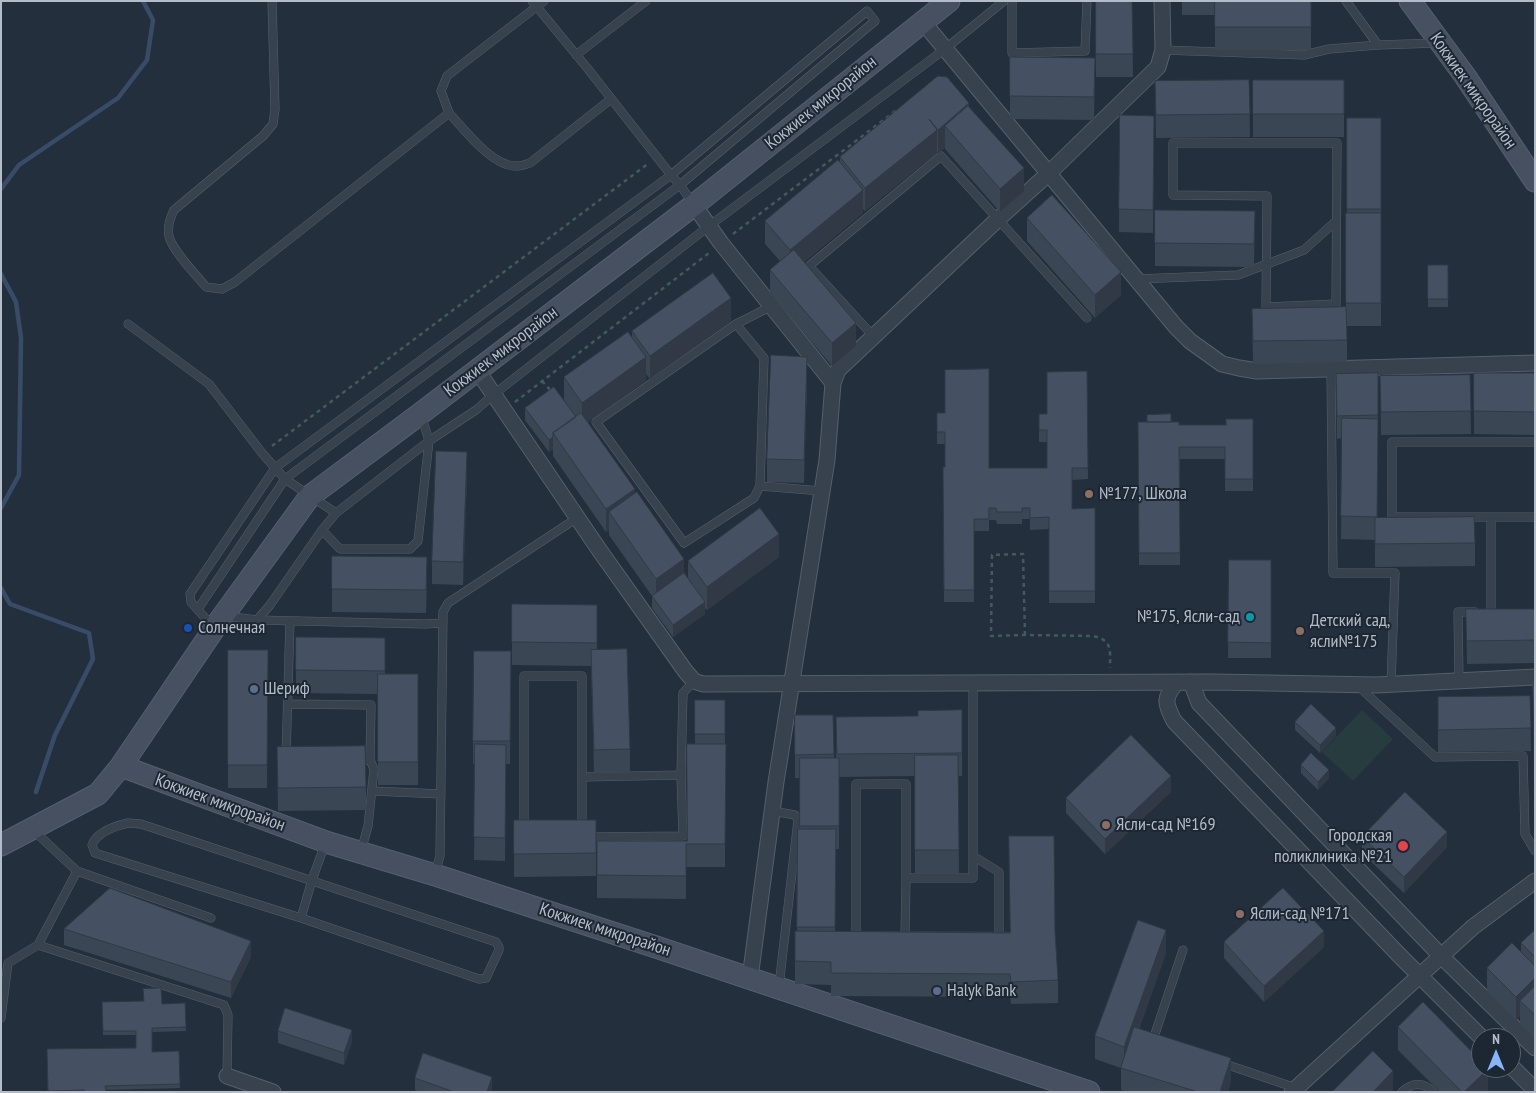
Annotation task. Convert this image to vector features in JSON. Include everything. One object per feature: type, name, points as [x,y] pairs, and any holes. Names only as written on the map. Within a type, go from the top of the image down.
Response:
[{"type":"street","name":"Кокжиек микрорайон","points":[[1,845],[33,830],[98,794],[121,766],[219,622],[310,496],[694,205],[949,1]]},
{"type":"street","points":[[750,978],[772,811],[827,460],[833,383],[838,370],[1048,174],[1158,67],[1163,50],[1162,1]]},
{"type":"street","name":"Кокжиек микрорайон","points":[[1410,1],[1465,76],[1535,181]]},
{"type":"street","points":[[922,22],[1176,327],[1190,341],[1222,364],[1257,371],[1535,363]]},
{"type":"street","points":[[694,205],[833,383]]},
{"type":"street","points":[[477,370],[605,559],[694,681],[703,684],[1184,682],[1391,685],[1535,677]]},
{"type":"street","points":[[1184,682],[1200,702],[1441,956],[1535,1048]]},
{"type":"street","points":[[1184,682],[1168,692],[1166,706],[1174,721],[1472,1028]]},
{"type":"street","name":"Кокжиек микрорайон","points":[[121,766],[326,842],[435,875],[750,978],[1089,1092]]},
{"type":"street","points":[[1294,1090],[1473,927],[1535,880]]},
{"type":"street","points":[[227,1076],[273,1092]]},
{"type":"street","points":[[1521,1076],[1535,1090]]},
{"type":"lane","points":[[272,1],[275,109],[273,124],[263,136],[174,210],[169,222],[168,237],[173,246],[206,287],[222,289],[235,282],[449,113]]},
{"type":"lane","points":[[544,1],[534,4],[447,76],[441,91],[449,113],[484,151],[499,162],[517,166],[530,164],[611,99]]},
{"type":"lane","points":[[576,55],[646,1]]},
{"type":"lane","points":[[257,620],[270,605],[336,513],[429,441],[476,410],[709,226],[945,49],[1004,1]]},
{"type":"lane","points":[[1012,1],[1012,53],[1085,51],[1087,1]]},
{"type":"lane","points":[[1346,1],[1378,45]]},
{"type":"lane","points":[[534,4],[680,185],[694,205]]},
{"type":"lane","points":[[198,609],[285,479],[680,185],[875,21],[867,11],[671,175],[275,468],[190,594],[191,602],[198,609],[219,622],[257,620],[443,623]]},
{"type":"lane","points":[[1163,50],[1304,55],[1329,49],[1441,43]]},
{"type":"lane","points":[[1174,143],[1337,143],[1336,304],[1266,307],[1267,264],[1267,196],[1173,195],[1174,143]]},
{"type":"lane","points":[[874,337],[810,266],[941,156],[1087,318]]},
{"type":"lane","points":[[1137,279],[1238,275],[1304,250],[1336,221]]},
{"type":"lane","points":[[736,324],[764,358],[760,486],[754,498],[684,544],[596,422],[736,324],[772,306]]},
{"type":"lane","points":[[128,324],[209,384],[262,453],[285,479],[336,513]]},
{"type":"lane","points":[[1331,369],[1333,573],[1395,573],[1391,685]]},
{"type":"lane","points":[[322,530],[340,549],[410,549],[418,541],[429,441],[420,414]]},
{"type":"lane","points":[[1535,442],[1392,442],[1392,517],[1535,517]]},
{"type":"lane","points":[[760,486],[822,491]]},
{"type":"lane","points":[[1491,517],[1491,612]]},
{"type":"lane","points":[[435,875],[440,856],[443,612],[448,603],[577,518]]},
{"type":"lane","points":[[1459,682],[1458,612],[1500,612]]},
{"type":"lane","points":[[290,621],[286,761],[295,761]]},
{"type":"lane","points":[[534,836],[524,835],[524,676],[582,676],[582,837],[683,836],[683,693],[694,681]]},
{"type":"lane","points":[[906,878],[973,878],[973,683]]},
{"type":"lane","points":[[1357,685],[1435,757],[1523,756],[1525,834],[1535,851]]},
{"type":"lane","points":[[288,704],[371,705],[370,760],[374,769],[368,826],[361,852]]},
{"type":"lane","points":[[352,760],[370,760]]},
{"type":"lane","points":[[582,777],[682,775]]},
{"type":"lane","points":[[865,937],[856,937],[856,784],[906,784],[905,937]]},
{"type":"lane","points":[[372,791],[441,794]]},
{"type":"lane","points":[[772,811],[795,815],[798,820],[779,988]]},
{"type":"lane","points":[[128,823],[140,824],[496,942],[499,950],[486,978],[479,979],[301,918],[95,853],[92,845],[93,842],[107,830],[117,825],[128,823]]},
{"type":"lane","points":[[33,830],[77,871],[211,918]]},
{"type":"lane","points":[[301,918],[326,842]]},
{"type":"lane","points":[[973,856],[999,872],[999,937],[980,937]]},
{"type":"lane","points":[[1,1018],[8,963],[38,944],[77,871]]},
{"type":"lane","points":[[895,937],[914,937]]},
{"type":"lane","points":[[38,944],[224,1005],[228,1015],[227,1076]]},
{"type":"lane","points":[[1162,1043],[1153,1040],[1183,950]]},
{"type":"lane","points":[[1215,1061],[1294,1090]]},
{"type":"lane","points":[[1402,1092],[1407,1087],[1418,1083],[1428,1086],[1433,1092]]},
{"type":"path","points":[[262,453],[657,158]]},
{"type":"path","points":[[542,381],[554,395]]},
{"type":"path","points":[[1025,635],[1023,554],[992,554],[991,636],[1093,636],[1102,638],[1110,647],[1110,682]]},
{"type":"green space","points":[[1362,710],[1393,739],[1353,781],[1322,752]]},
{"type":"building","points":[[1096,1],[1132,1],[1133,54],[1096,54]]},
{"type":"building","points":[[1215,1],[1311,1],[1311,27],[1215,27]]},
{"type":"building","points":[[1010,57],[1095,58],[1094,97],[1010,96]]},
{"type":"building","points":[[938,76],[947,77],[969,103],[938,130],[929,119],[937,130],[865,188],[840,157]]},
{"type":"building","points":[[1249,80],[1250,114],[1156,115],[1155,81]]},
{"type":"building","points":[[1253,80],[1344,80],[1344,114],[1253,114]]},
{"type":"building","points":[[968,106],[1024,168],[1000,189],[945,126]]},
{"type":"building","points":[[1120,115],[1154,116],[1153,210],[1119,209]]},
{"type":"building","points":[[1347,118],[1381,118],[1381,209],[1347,209]]},
{"type":"building","points":[[838,160],[863,190],[790,250],[765,221]]},
{"type":"building","points":[[1052,195],[1121,272],[1095,295],[1027,218]]},
{"type":"building","points":[[1155,210],[1255,211],[1254,244],[1155,243]]},
{"type":"building","points":[[1346,213],[1381,213],[1381,303],[1346,303]]},
{"type":"building","points":[[794,250],[856,323],[832,343],[770,270]]},
{"type":"building","points":[[1428,265],[1448,265],[1448,299],[1428,299]]},
{"type":"building","points":[[713,273],[731,298],[650,356],[632,331]]},
{"type":"building","points":[[1346,307],[1347,340],[1253,341],[1252,309]]},
{"type":"building","points":[[628,332],[646,357],[582,403],[564,377]]},
{"type":"building","points":[[771,355],[807,357],[804,460],[767,459]]},
{"type":"building","points":[[989,369],[989,468],[1047,468],[1047,430],[1039,430],[1039,414],[1047,414],[1047,372],[1087,371],[1088,468],[1072,468],[1072,509],[1095,508],[1095,591],[1049,591],[1049,517],[1030,518],[1030,508],[1022,508],[1022,512],[997,512],[996,508],[989,508],[989,519],[974,519],[974,590],[944,590],[943,467],[945,467],[945,432],[937,432],[937,413],[945,413],[945,370]]},
{"type":"building","points":[[1378,373],[1378,415],[1337,416],[1336,374]]},
{"type":"building","points":[[1474,373],[1535,373],[1535,412],[1474,411]]},
{"type":"building","points":[[1470,375],[1471,411],[1381,412],[1380,376]]},
{"type":"building","points":[[554,387],[576,417],[553,433],[553,437],[549,440],[525,408]]},
{"type":"building","points":[[581,413],[635,489],[606,509],[553,433]]},
{"type":"building","points":[[1171,414],[1171,422],[1147,422],[1147,415]]},
{"type":"building","points":[[1342,418],[1378,419],[1377,517],[1341,516]]},
{"type":"building","points":[[1226,419],[1253,419],[1253,479],[1225,479],[1225,447],[1179,447],[1180,553],[1139,553],[1138,422],[1179,422],[1179,425],[1226,425]]},
{"type":"building","points":[[436,451],[467,452],[463,562],[432,561]]},
{"type":"building","points":[[637,492],[684,559],[656,579],[609,512]]},
{"type":"building","points":[[760,508],[779,534],[707,587],[688,561]]},
{"type":"building","points":[[1474,517],[1475,543],[1375,544],[1375,518]]},
{"type":"building","points":[[332,556],[427,557],[426,590],[332,589]]},
{"type":"building","name":"№175, Ясли-сад","points":[[1229,560],[1271,560],[1271,643],[1228,642]]},
{"type":"building","points":[[684,573],[705,602],[673,625],[652,596]]},
{"type":"building","points":[[512,604],[597,605],[597,643],[512,642]]},
{"type":"building","points":[[1466,609],[1535,609],[1535,640],[1467,641]]},
{"type":"building","points":[[296,637],[385,638],[385,671],[296,670]]},
{"type":"building","points":[[627,649],[630,749],[594,750],[591,650]]},
{"type":"building","points":[[228,650],[268,650],[267,765],[228,765]]},
{"type":"building","points":[[474,651],[511,651],[510,741],[473,741]]},
{"type":"building","points":[[378,674],[418,674],[418,762],[378,762]]},
{"type":"building","points":[[1533,686],[1535,686],[1535,734],[1534,734]]},
{"type":"building","points":[[1530,696],[1531,728],[1438,730],[1438,697]]},
{"type":"building","points":[[695,700],[725,700],[725,734],[695,734]]},
{"type":"building","points":[[1311,704],[1336,728],[1320,745],[1295,722]]},
{"type":"building","points":[[962,710],[962,753],[837,754],[836,717],[918,716],[918,711]]},
{"type":"building","points":[[795,715],[833,715],[834,754],[795,755]]},
{"type":"building","points":[[1131,735],[1171,776],[1105,839],[1066,798]]},
{"type":"building","points":[[1534,736],[1535,736],[1535,824]]},
{"type":"building","points":[[475,744],[506,745],[505,838],[474,837]]},
{"type":"building","points":[[687,744],[726,744],[725,844],[686,844],[686,876],[597,875],[597,841],[687,841]]},
{"type":"building","points":[[365,746],[366,787],[278,788],[277,747]]},
{"type":"building","points":[[1311,753],[1329,770],[1318,782],[1301,765]]},
{"type":"building","points":[[915,755],[958,755],[959,850],[915,850]]},
{"type":"building","points":[[800,758],[839,758],[839,826],[800,826]]},
{"type":"building","points":[[1405,792],[1447,832],[1404,877],[1362,837]]},
{"type":"building","points":[[514,820],[596,820],[596,853],[514,854]]},
{"type":"building","points":[[798,829],[836,829],[835,927],[797,927]]},
{"type":"building","points":[[1009,836],[1054,836],[1055,932],[1058,980],[1011,982],[1010,974],[831,973],[831,962],[795,961],[795,931],[1010,933]]},
{"type":"building","points":[[110,888],[251,941],[231,982],[64,929]]},
{"type":"building","points":[[1283,888],[1324,931],[1264,986],[1224,942]]},
{"type":"building","points":[[1138,920],[1166,930],[1124,1047],[1095,1036]]},
{"type":"building","points":[[1535,930],[1535,957],[1521,943]]},
{"type":"building","points":[[1512,943],[1535,966],[1535,978],[1516,997],[1487,968]]},
{"type":"building","points":[[1535,986],[1535,1015],[1520,1001]]},
{"type":"building","points":[[161,988],[162,1004],[185,1003],[186,1027],[152,1028],[152,1052],[179,1051],[180,1084],[105,1086],[106,1092],[84,1092],[84,1090],[48,1091],[47,1049],[136,1048],[136,1031],[103,1031],[102,1002],[144,1001],[143,989]]},
{"type":"building","points":[[1423,1002],[1471,1051],[1471,1078],[1479,1078],[1462,1092],[1398,1027]]},
{"type":"building","points":[[285,1008],[352,1030],[344,1053],[278,1031]]},
{"type":"building","points":[[1134,1027],[1231,1058],[1220,1092],[1198,1092],[1121,1068]]},
{"type":"building","points":[[1373,1051],[1393,1071],[1373,1092],[1332,1092]]},
{"type":"building","points":[[423,1053],[492,1077],[487,1092],[454,1092],[415,1078]]},
{"type":"waterway","points":[[1,189],[19,165],[118,98],[147,60],[153,20],[143,1]]},
{"type":"waterway","points":[[1,274],[16,302],[21,338],[19,475],[1,508]]},
{"type":"waterway","points":[[1,588],[10,604],[89,633],[93,659],[55,735],[36,792]]},
{"type":"place","name":"№177, Школа","points":[[1089,494]]},
{"type":"place","name":"№175, Ясли-сад","points":[[1250,617]]},
{"type":"place","name":"Солнечная","points":[[188,628]]},
{"type":"place","name":"Детский сад, ясли№175","points":[[1300,631]]},
{"type":"place","name":"Шериф","points":[[254,689]]},
{"type":"place","name":"Ясли-сад №169","points":[[1106,825]]},
{"type":"place","name":"Городская поликлиника №21","points":[[1403,846]]},
{"type":"place","name":"Ясли-сад №171","points":[[1240,914]]},
{"type":"place","name":"Halyk Bank","points":[[937,991]]}]
